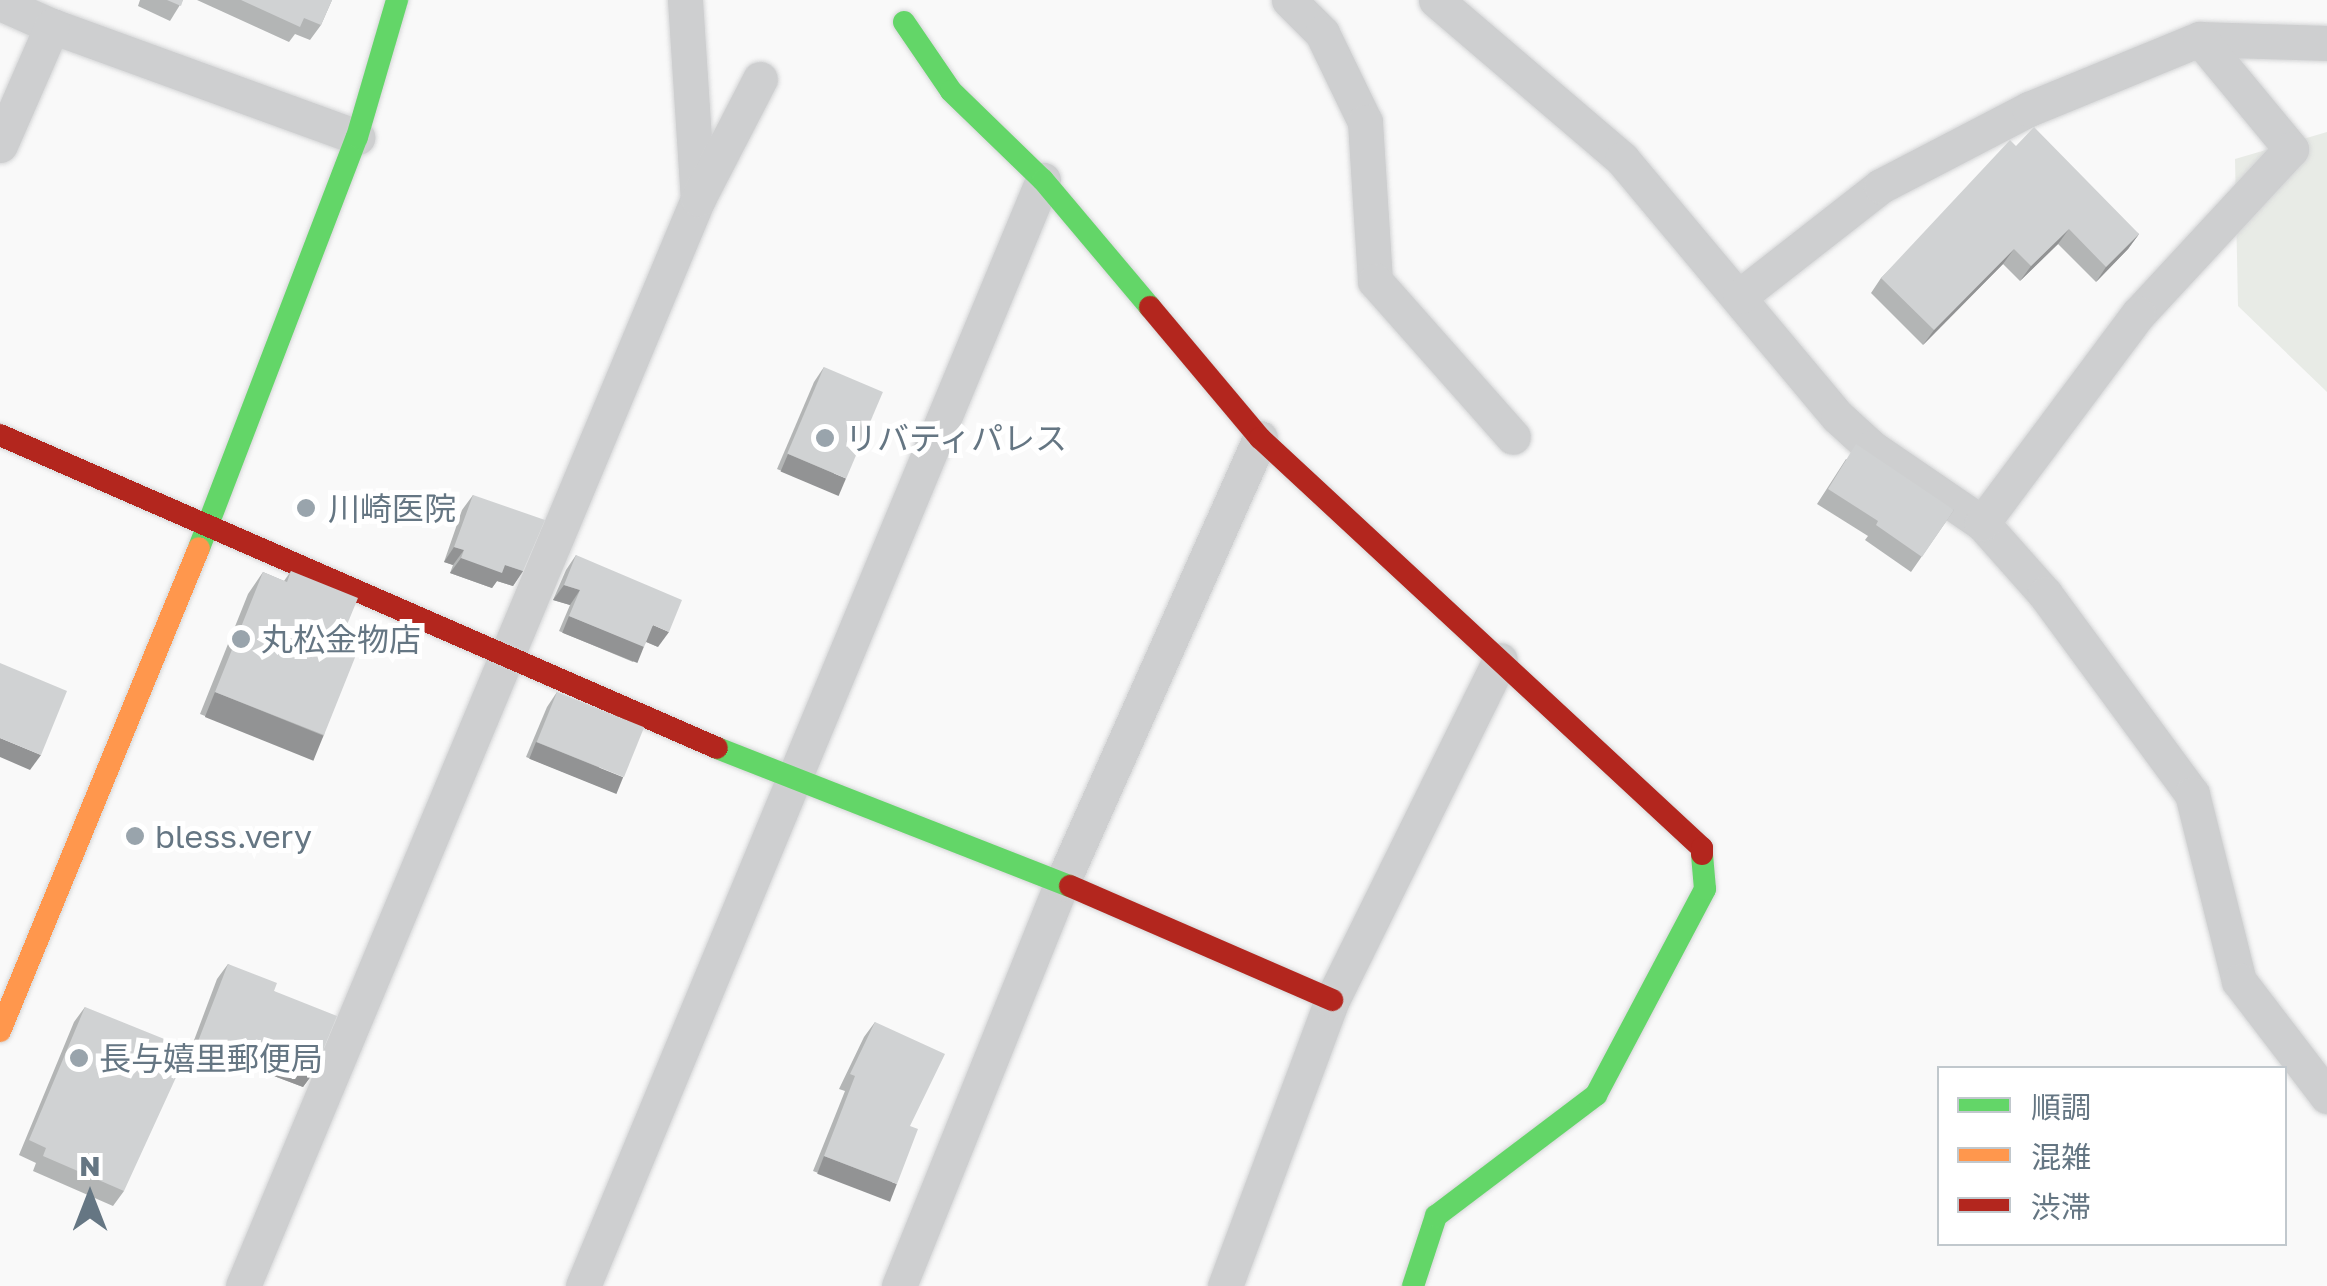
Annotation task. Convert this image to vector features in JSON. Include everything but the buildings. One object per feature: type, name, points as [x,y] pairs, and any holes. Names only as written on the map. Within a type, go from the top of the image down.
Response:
[{"type":"street","points":[[0,1030],[210,523],[358,137],[397,0]]},
{"type":"street","points":[[686,0],[698,199]]},
{"type":"street","points":[[1289,0],[1322,33],[1364,122],[1375,281],[1513,436]]},
{"type":"street","points":[[1436,0],[1622,160],[1838,417],[1872,448],[1982,523],[2045,594],[2192,794],[2239,981],[2327,1096]]},
{"type":"street","points":[[0,3],[52,26],[358,137]]},
{"type":"street","points":[[904,22],[951,91],[1043,180],[1260,438],[1702,848],[1705,889],[1596,1095],[1436,1216],[1413,1286]]},
{"type":"street","points":[[0,144],[52,26]]},
{"type":"street","points":[[1740,296],[1881,186],[2029,108],[2200,39],[2327,43]]},
{"type":"street","points":[[1982,523],[2138,314],[2290,148],[2200,39]]},
{"type":"street","points":[[243,1286],[698,199],[760,80]]},
{"type":"street","points":[[583,1286],[796,782],[1043,180]]},
{"type":"street","points":[[0,435],[210,523],[796,782],[1062,883],[1332,1000]]},
{"type":"street","points":[[899,1286],[1062,883],[1260,438]]},
{"type":"street","points":[[1225,1286],[1332,1000],[1500,660]]},
{"type":"shaded area","points":[[2327,132],[2327,392],[2238,306],[2235,159]]},
{"type":"traffic: fast","points":[[199,548],[357,137],[397,0]]},
{"type":"traffic: fast","points":[[904,22],[951,91],[1043,180],[1150,307]]},
{"type":"traffic: fast","points":[[717,748],[1070,886]]},
{"type":"traffic: fast","points":[[1413,1286],[1436,1216],[1596,1095],[1705,889],[1702,854]]},
{"type":"traffic: slow","points":[[0,1031],[199,548]]},
{"type":"traffic: jam","points":[[1150,307],[1260,438],[1702,848],[1702,854]]},
{"type":"traffic: jam","points":[[0,435],[717,748]]},
{"type":"traffic: jam","points":[[1070,886],[1332,1000]]},
{"type":"place","name":"リバティパレス","points":[[825,438]]},
{"type":"place","name":"川崎医院","points":[[306,508]]},
{"type":"place","name":"丸松金物店","points":[[241,639]]},
{"type":"place","name":"bless.very","points":[[135,836]]},
{"type":"place","name":"長与嬉里郵便局","points":[[79,1058]]}]
